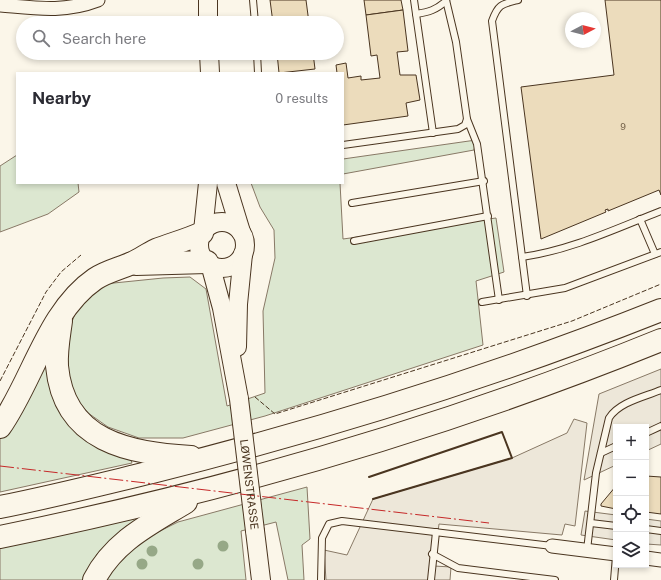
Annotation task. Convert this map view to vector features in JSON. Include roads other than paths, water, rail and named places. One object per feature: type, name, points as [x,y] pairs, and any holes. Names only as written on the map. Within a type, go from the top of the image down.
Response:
[{"type":"highway","points":[[0,427],[29,376],[45,340],[77,295],[94,280],[108,272],[132,263],[156,250],[184,242],[203,232]]},
{"type":"highway","points":[[132,263],[208,263]]},
{"type":"highway","points":[[0,507],[210,458],[347,420],[423,396],[538,356],[661,310]]},
{"type":"highway","points":[[61,317],[57,356],[59,380],[68,403],[83,424],[103,439],[125,448],[148,453],[210,458]]},
{"type":"highway","points":[[0,537],[138,507],[318,460],[522,394],[661,340]]},
{"type":"highway","points":[[94,580],[107,558],[120,545],[203,490]]},
{"type":"main road","points":[[208,0],[208,16]]},
{"type":"main road","points":[[209,60],[210,72]]},
{"type":"main road","points":[[208,184],[203,232],[200,239],[200,251],[208,263],[216,266],[229,266],[243,254],[244,242],[226,184]]},
{"type":"main road","points":[[203,232],[215,223],[222,222],[236,227],[241,232]]},
{"type":"main road","name":"LØWENSTRASSE","points":[[238,394],[238,304],[243,254]]},
{"type":"main road","name":"LØWENSTRASSE","points":[[208,263],[222,308],[238,394],[260,580]]},
{"type":"street","points":[[0,5],[56,10],[72,8],[98,0]]},
{"type":"street","points":[[552,546],[613,554]]},
{"type":"street","points":[[649,558],[661,560]]},
{"type":"lane","points":[[253,0],[254,16]]},
{"type":"lane","points":[[414,0],[433,133]]},
{"type":"lane","points":[[416,14],[431,12],[438,9],[446,0]]},
{"type":"lane","points":[[446,0],[456,42],[467,119],[475,135],[484,181],[499,300]]},
{"type":"lane","points":[[518,0],[504,4],[496,9],[492,21],[527,296]]},
{"type":"lane","points":[[257,60],[258,72]]},
{"type":"lane","points":[[344,145],[462,128],[467,119]]},
{"type":"lane","points":[[352,203],[484,181]]},
{"type":"lane","points":[[522,257],[567,248],[661,211]]},
{"type":"lane","points":[[354,241],[488,216]]},
{"type":"lane","points":[[482,302],[527,296],[576,285],[658,253],[640,219]]},
{"type":"lane","points":[[587,550],[596,473],[609,418],[613,412],[622,406],[661,390]]},
{"type":"lane","points":[[649,432],[661,426]]},
{"type":"lane","points":[[600,453],[613,447]]},
{"type":"lane","points":[[321,580],[322,538],[329,524],[342,521],[552,546]]},
{"type":"lane","points":[[591,523],[613,526]]},
{"type":"lane","points":[[649,529],[661,531]]},
{"type":"lane","points":[[431,580],[432,554],[436,532]]},
{"type":"lane","points":[[432,554],[458,568],[555,580]]},
{"type":"lane","points":[[614,580],[615,568]]}]
